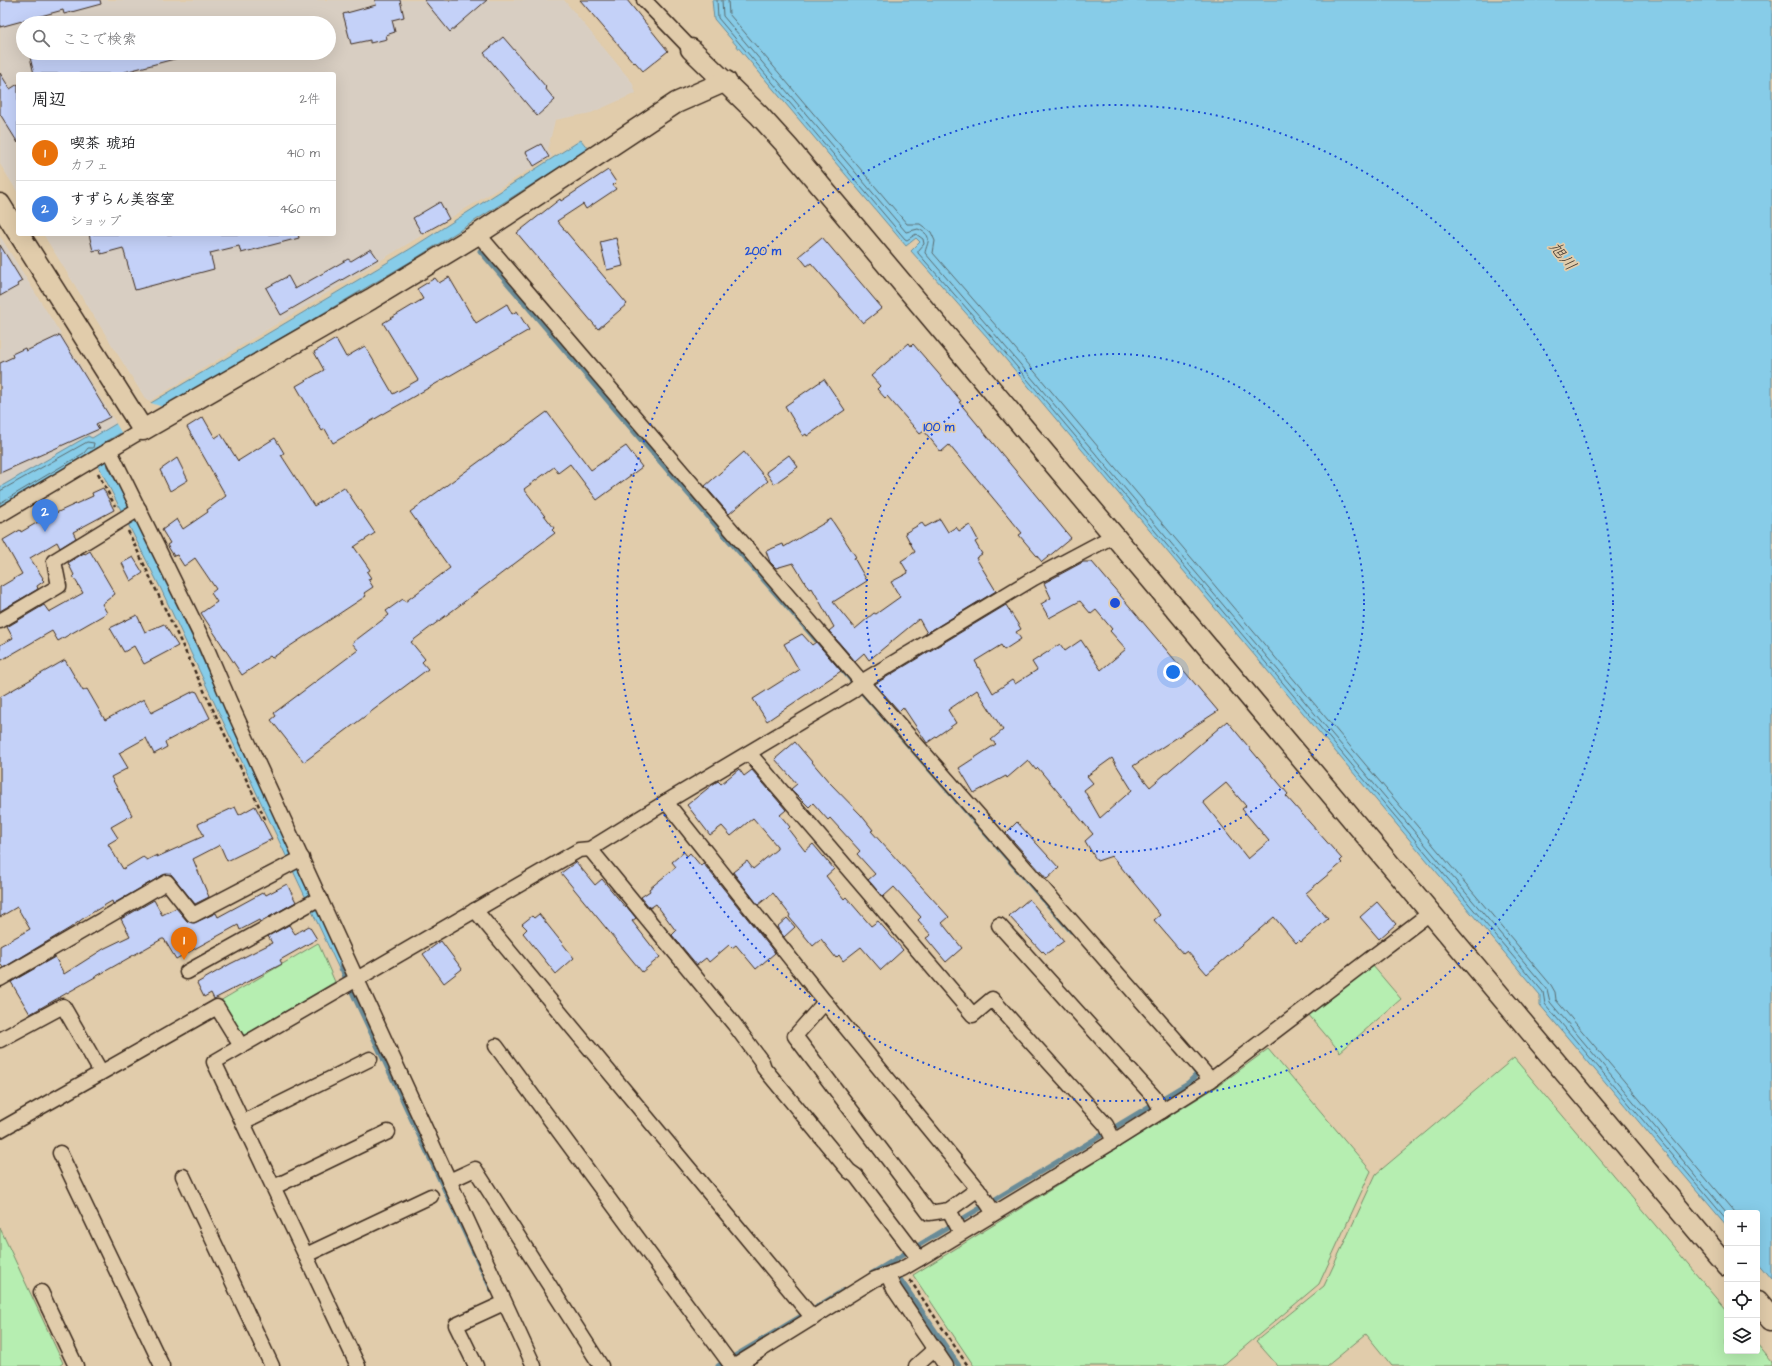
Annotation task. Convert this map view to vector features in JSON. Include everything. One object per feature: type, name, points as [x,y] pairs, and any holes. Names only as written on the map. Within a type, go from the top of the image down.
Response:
[{"type":"street","points":[[644,0],[691,49],[726,81],[788,148],[1116,536],[1724,1262]]},
{"type":"street","points":[[0,515],[143,430],[370,299],[478,234],[676,103],[726,81]]},
{"type":"street","points":[[0,204],[16,230]]},
{"type":"street","points":[[478,234],[858,687],[1211,1080]]},
{"type":"street","points":[[20,236],[143,430]]},
{"type":"street","points":[[102,454],[132,512],[205,644],[296,861],[351,982],[449,1181],[501,1305],[534,1366]]},
{"type":"street","points":[[0,621],[59,586],[54,561],[132,512]]},
{"type":"street","points":[[358,1366],[214,1062],[579,850],[590,849],[858,687],[1034,578],[1116,536]]},
{"type":"street","points":[[749,753],[973,1015],[992,999],[1110,1134]]},
{"type":"street","points":[[666,802],[987,1203]]},
{"type":"street","points":[[590,849],[734,1024],[762,1062],[764,1068],[849,1171],[856,1176],[914,1253]]},
{"type":"street","points":[[0,978],[167,882],[193,915],[296,861]]},
{"type":"street","points":[[188,972],[315,901]]},
{"type":"street","points":[[475,910],[809,1314]]},
{"type":"street","points":[[496,1046],[730,1363],[809,1314],[875,1279],[888,1275],[902,1268],[914,1253],[955,1222],[987,1203],[1159,1105],[1211,1080],[1430,913]]},
{"type":"street","points":[[999,925],[1159,1105]]},
{"type":"street","points":[[825,1002],[795,1036],[928,1213],[955,1222],[987,1203]]},
{"type":"street","points":[[0,1040],[63,1006],[101,1072]]},
{"type":"street","points":[[0,1130],[217,1007],[241,1046]]},
{"type":"street","points":[[243,1122],[370,1059]]},
{"type":"street","points":[[274,1187],[388,1132]]},
{"type":"street","points":[[60,1153],[162,1366]]},
{"type":"street","points":[[449,1181],[475,1169],[601,1366]]},
{"type":"street","points":[[183,1176],[272,1366]]},
{"type":"street","points":[[306,1255],[431,1196]]},
{"type":"street","points":[[888,1275],[894,1289],[946,1366]]},
{"type":"street","points":[[41,1292],[76,1366]]},
{"type":"street","points":[[476,1366],[456,1325],[501,1305]]},
{"type":"street","points":[[1760,1306],[1772,1320]]},
{"type":"street","points":[[916,1366],[935,1349]]},
{"type":"path","points":[[902,1268],[968,1366]]},
{"type":"shaded area","points":[[0,0],[564,0],[632,82],[636,93],[591,113],[555,120],[548,149],[552,156],[150,401],[146,400],[44,236],[336,236],[336,72],[16,72],[16,190],[0,164]]},
{"type":"shaded area","points":[[0,236],[116,423],[92,439],[88,436],[0,487]]},
{"type":"green space","points":[[318,943],[335,982],[240,1038],[220,1001]]},
{"type":"green space","points":[[1373,966],[1401,999],[1340,1052],[1308,1014]]},
{"type":"green space","points":[[1268,1049],[1371,1171],[1319,1284],[1222,1366],[974,1366],[913,1275],[1218,1086]]},
{"type":"green space","points":[[1514,1058],[1724,1306],[1724,1354],[1760,1354],[1760,1349],[1772,1363],[1772,1366],[1392,1366],[1366,1334],[1327,1366],[1278,1366],[1256,1341],[1324,1286],[1376,1174]]},
{"type":"green space","points":[[0,1228],[63,1363],[59,1366],[0,1366]]},
{"type":"water","name":"旭川","points":[[712,0],[1772,0],[1772,1280],[1760,1266],[1760,1210],[1724,1210],[1724,1222],[1540,1005],[1540,995],[987,337],[911,251],[920,242],[916,238],[906,246],[714,19]]},
{"type":"water","points":[[581,140],[588,149],[413,260],[97,447],[141,527],[346,968],[340,971],[161,589],[91,451],[87,456],[0,508],[0,487],[88,436],[92,438],[410,249]]},
{"type":"pier","points":[[148,402],[166,408],[122,434],[115,422]]},
{"type":"building","points":[[0,0],[100,0],[101,4],[64,14],[63,10],[41,16],[16,16],[16,23],[0,27]]},
{"type":"building","points":[[375,0],[400,0],[404,17],[392,20],[395,32],[386,35],[387,39],[370,43],[370,40],[351,44],[343,14],[376,5]]},
{"type":"building","points":[[424,0],[487,0],[450,32]]},
{"type":"building","points":[[580,0],[627,0],[668,51],[643,71],[635,62],[634,63]]},
{"type":"building","points":[[503,37],[546,87],[545,88],[555,100],[537,116],[484,53]]},
{"type":"building","points":[[31,60],[171,60],[125,72],[34,72]]},
{"type":"building","points":[[0,73],[10,89],[16,85],[16,140],[0,114]]},
{"type":"building","points":[[541,144],[549,157],[534,166],[526,152]]},
{"type":"building","points":[[608,170],[616,182],[613,185],[616,189],[586,209],[583,204],[557,221],[627,304],[598,329],[517,233],[560,199],[561,201]]},
{"type":"building","points":[[440,202],[449,219],[422,234],[413,218]]},
{"type":"building","points":[[89,236],[298,236],[299,238],[241,253],[239,246],[210,253],[214,269],[135,290],[123,248],[101,254],[100,249],[93,251]]},
{"type":"building","points":[[822,237],[882,308],[863,323],[811,263],[807,266],[799,256]]},
{"type":"building","points":[[616,238],[623,266],[607,270],[600,242]]},
{"type":"building","points":[[0,245],[22,281],[17,284],[18,286],[0,296]]},
{"type":"building","points":[[371,249],[378,259],[281,315],[266,288],[288,276],[295,289],[348,259],[351,261]]},
{"type":"building","points":[[449,277],[476,323],[507,304],[512,314],[517,311],[529,330],[333,443],[325,429],[322,431],[296,386],[324,370],[314,352],[336,339],[346,357],[365,346],[393,394],[418,380],[383,323],[423,299],[417,289],[435,278],[439,283]]},
{"type":"building","points":[[60,335],[110,417],[96,424],[99,429],[0,473],[0,363],[13,357],[12,354],[25,348],[26,351]]},
{"type":"building","points":[[909,343],[911,346],[913,344],[938,373],[961,401],[959,402],[1071,538],[1042,562],[1019,535],[1022,533],[949,445],[941,452],[924,431],[920,434],[887,396],[885,398],[877,389],[880,386],[871,376]]},
{"type":"building","points":[[824,379],[845,410],[807,436],[806,434],[803,436],[785,406]]},
{"type":"building","points":[[547,412],[591,470],[626,446],[642,467],[597,500],[570,464],[558,473],[554,467],[524,489],[554,528],[552,530],[555,533],[411,642],[425,659],[422,662],[428,669],[304,762],[271,720],[276,716],[274,713],[358,650],[352,643],[389,615],[386,611],[403,599],[405,602],[450,568],[410,512]]},
{"type":"building","points":[[203,417],[215,438],[221,434],[238,461],[275,438],[284,453],[281,455],[314,506],[344,487],[375,533],[354,547],[370,570],[367,572],[371,578],[368,579],[373,587],[364,593],[366,596],[272,658],[270,656],[242,675],[201,613],[217,602],[211,593],[216,589],[195,558],[184,566],[177,555],[174,556],[167,545],[170,543],[162,530],[177,519],[183,529],[208,512],[207,510],[226,496],[187,427]]},
{"type":"building","points":[[744,452],[768,481],[729,514],[705,486]]},
{"type":"building","points":[[789,455],[798,467],[774,484],[766,472]]},
{"type":"building","points":[[177,458],[188,480],[170,491],[160,470]]},
{"type":"building","points":[[103,488],[114,510],[73,532],[76,538],[60,548],[57,542],[30,558],[44,581],[37,586],[38,589],[0,611],[0,587],[22,574],[3,540],[20,530],[21,532],[45,518],[93,496],[92,493]]},
{"type":"building","points":[[831,519],[856,557],[854,558],[867,581],[833,602],[855,629],[874,613],[876,614],[900,597],[891,582],[908,573],[901,561],[915,552],[905,533],[922,523],[925,527],[940,519],[948,532],[956,527],[959,531],[970,525],[978,540],[975,542],[982,554],[976,558],[996,591],[927,633],[919,619],[869,660],[864,653],[855,661],[829,631],[834,627],[812,588],[809,589],[793,563],[776,568],[770,562],[766,551],[783,544],[784,547]]},
{"type":"building","points":[[90,551],[115,594],[102,604],[107,613],[58,641],[52,631],[0,661],[0,645],[13,638],[7,627],[44,605],[49,612],[83,593],[73,576],[74,575],[68,563]]},
{"type":"building","points":[[133,557],[143,573],[131,581],[122,563]]},
{"type":"building","points":[[1083,562],[1092,562],[1218,711],[1133,766],[1150,787],[1227,721],[1288,794],[1286,796],[1342,859],[1340,861],[1342,863],[1306,893],[1328,919],[1301,942],[1299,940],[1296,943],[1274,917],[1207,974],[1187,951],[1183,954],[1154,920],[1160,915],[1112,856],[1097,861],[1085,841],[1093,834],[1038,768],[1036,770],[1028,760],[1007,778],[1006,776],[974,793],[959,768],[996,744],[991,740],[1003,730],[977,690],[948,710],[956,723],[927,743],[903,707],[899,711],[875,684],[1006,605],[1021,629],[1016,632],[1021,639],[1004,650],[1001,645],[975,661],[993,693],[1012,680],[1015,684],[1037,670],[1032,662],[1060,644],[1065,651],[1081,640],[1101,670],[1126,649],[1110,631],[1112,629],[1096,610],[1091,614],[1080,601],[1049,618],[1041,604],[1051,598],[1044,583]],"holes":[[[1112,758],[1132,790],[1100,818],[1084,790],[1093,783],[1087,776]],[[1226,783],[1246,806],[1242,809],[1269,841],[1248,859],[1203,802]]]},
{"type":"building","points":[[137,615],[145,632],[164,624],[178,646],[144,664],[134,646],[124,652],[110,628]]},
{"type":"building","points":[[802,634],[812,645],[816,642],[841,671],[767,721],[753,699],[799,670],[784,644]]},
{"type":"building","points":[[65,660],[83,691],[87,689],[105,720],[144,699],[151,713],[194,691],[197,692],[210,718],[165,742],[167,747],[154,754],[146,738],[119,753],[128,768],[111,777],[132,815],[111,827],[118,838],[108,844],[123,869],[143,857],[147,860],[157,855],[157,857],[204,836],[198,824],[235,807],[239,815],[255,806],[272,839],[227,861],[220,845],[193,859],[209,897],[195,904],[171,874],[163,875],[113,904],[112,901],[3,968],[0,963],[0,946],[30,929],[17,907],[0,917],[0,697]]},
{"type":"building","points":[[795,742],[829,782],[861,815],[873,830],[871,831],[949,917],[942,923],[962,948],[946,962],[926,938],[931,935],[918,920],[921,917],[894,887],[883,897],[868,880],[875,874],[857,854],[860,851],[830,818],[828,820],[813,803],[809,807],[791,789],[797,784],[775,759]]},
{"type":"building","points":[[739,769],[744,776],[752,770],[786,810],[780,815],[790,827],[788,829],[805,851],[813,844],[834,869],[826,876],[844,899],[846,897],[871,926],[878,921],[903,950],[881,970],[861,947],[843,961],[839,955],[836,958],[821,939],[813,946],[789,917],[790,915],[773,893],[758,905],[733,872],[747,861],[753,869],[777,849],[777,846],[753,818],[731,836],[722,826],[710,835],[687,805],[712,785],[718,781],[721,784]]},
{"type":"building","points":[[1017,822],[1059,868],[1047,879],[1006,833]]},
{"type":"building","points":[[684,852],[687,856],[690,853],[701,866],[703,863],[775,953],[756,969],[736,945],[732,948],[729,945],[709,962],[706,958],[697,965],[672,935],[676,931],[656,904],[650,908],[641,897],[650,891],[649,889],[676,867],[672,862]]},
{"type":"building","points":[[576,862],[595,885],[602,879],[626,908],[627,907],[636,918],[632,921],[660,957],[642,972],[561,873]]},
{"type":"building","points":[[287,884],[296,902],[260,922],[259,920],[240,930],[238,925],[176,959],[164,939],[162,939],[30,1014],[11,982],[55,957],[64,974],[105,948],[130,936],[121,919],[154,900],[162,915],[176,908],[187,921],[194,923],[216,913],[218,917],[264,892],[266,895]]},
{"type":"building","points":[[1029,899],[1064,941],[1046,954],[1043,951],[1042,952],[1009,916]]},
{"type":"building","points":[[1377,902],[1396,924],[1379,939],[1360,917]]},
{"type":"building","points":[[539,914],[574,958],[556,974],[523,933],[527,929],[522,924],[532,916],[534,918]]},
{"type":"building","points":[[787,918],[795,927],[784,937],[777,927]]},
{"type":"building","points":[[289,925],[295,934],[309,926],[317,939],[280,960],[282,964],[214,999],[211,993],[204,997],[197,983],[230,964],[272,943],[268,936]]},
{"type":"building","points":[[441,941],[462,969],[444,983],[423,954]]},
{"type":"waterway","points":[[480,251],[641,440],[1071,931]]},
{"type":"waterway","points":[[341,964],[344,975],[492,1291]]},
{"type":"waterway","points":[[871,1274],[1188,1083],[1197,1074],[1194,1070]]},
{"type":"waterway","points":[[900,1279],[959,1366]]},
{"type":"waterway","points":[[718,1366],[843,1291]]},
{"type":"place","name":"すずらん美容室","points":[[45,532]]},
{"type":"place","name":"喫茶 琥珀","points":[[184,960]]}]
